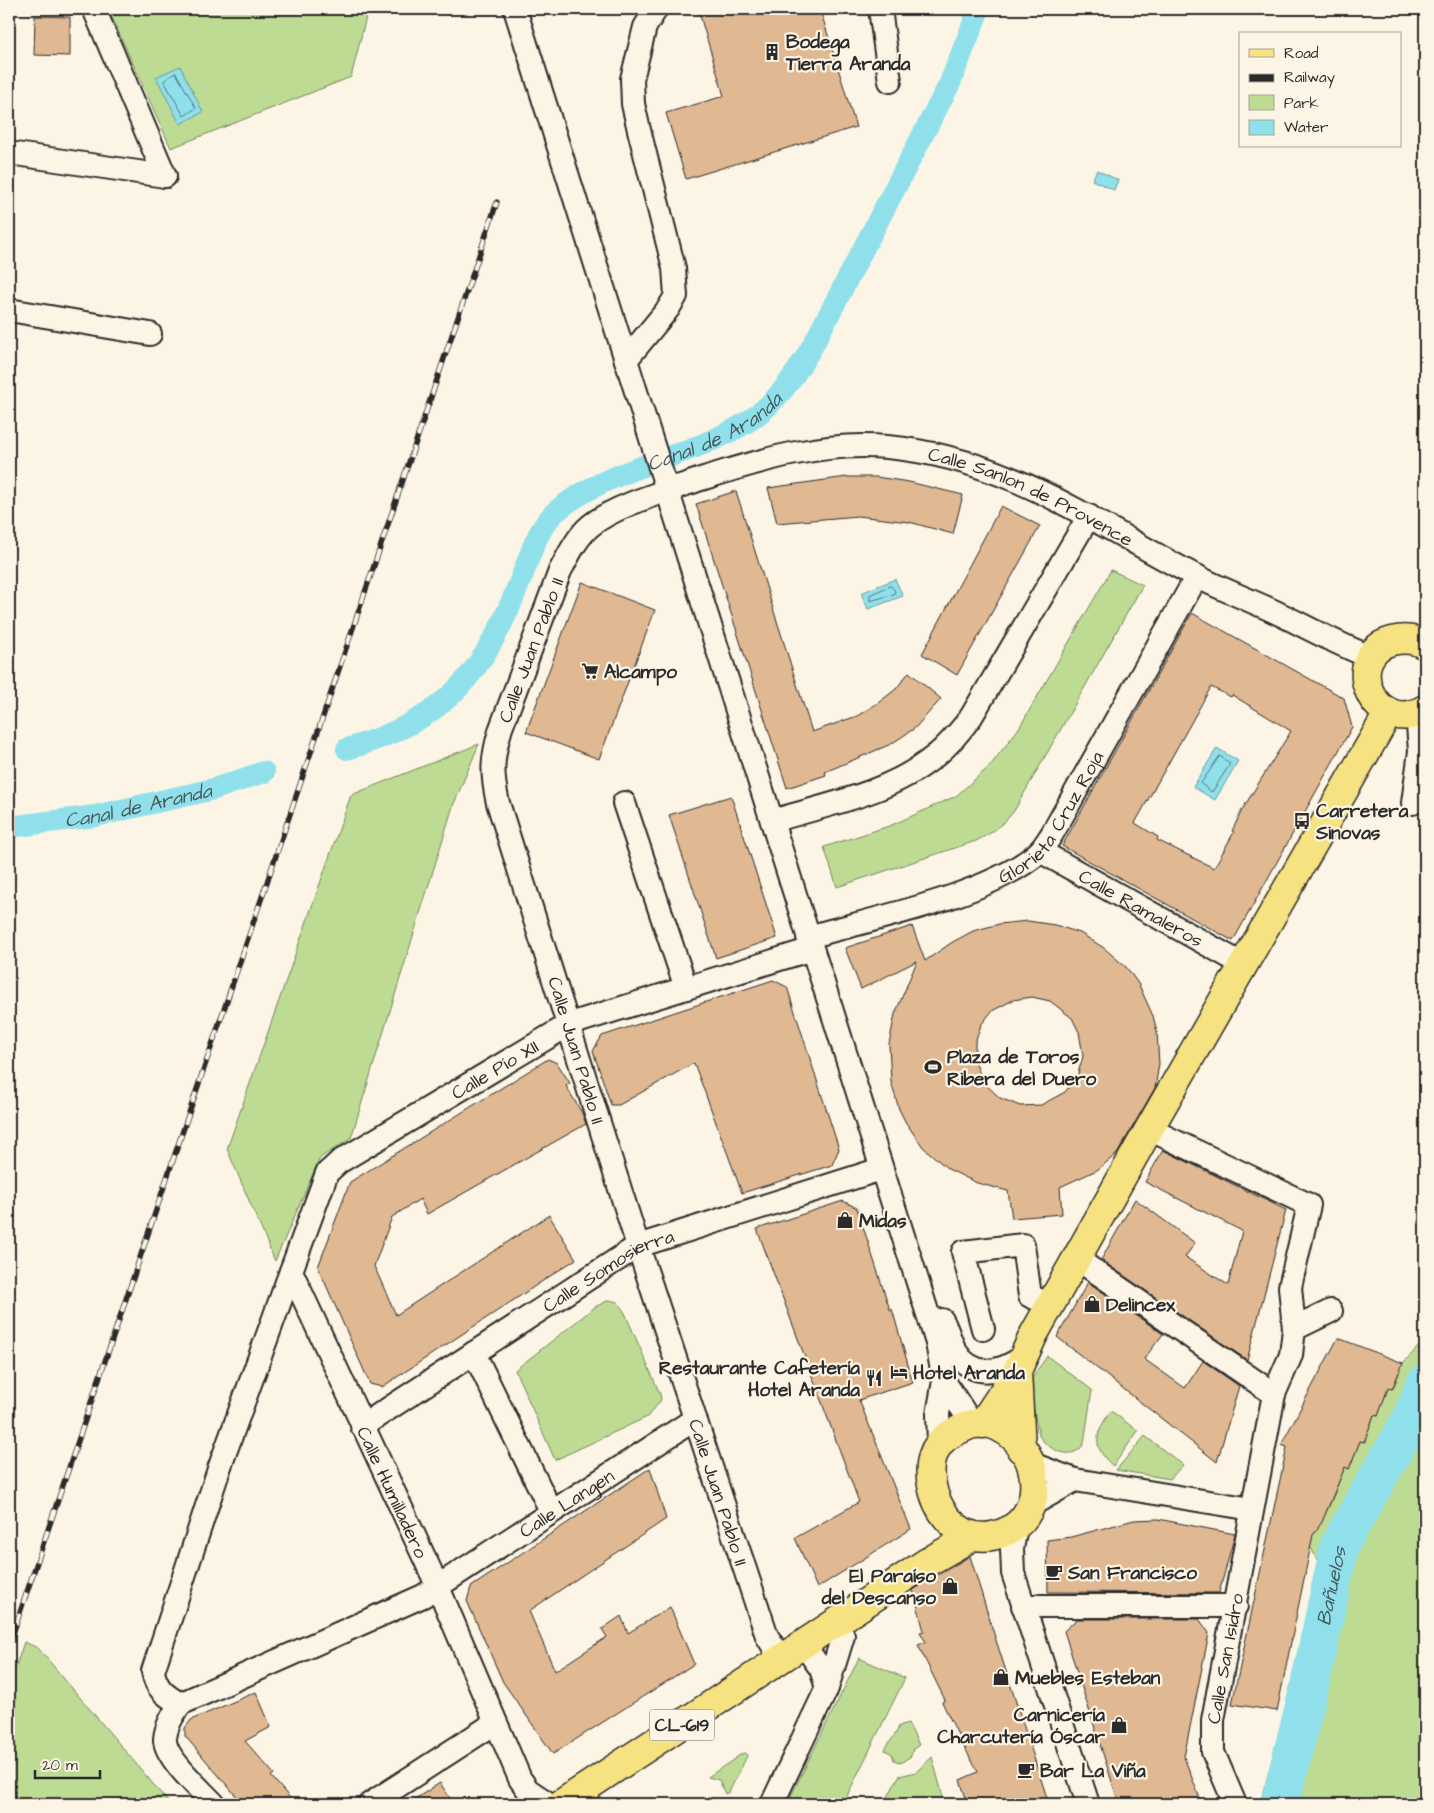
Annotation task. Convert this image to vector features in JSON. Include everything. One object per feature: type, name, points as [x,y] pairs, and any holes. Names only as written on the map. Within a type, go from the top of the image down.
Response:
[{"type":"main road","points":[[1421,711],[1400,715],[1388,712],[1378,705],[1371,696],[1366,684],[1366,672],[1377,650],[1394,640],[1424,642]]},
{"type":"main road","points":[[977,1424],[1020,1364],[1051,1305],[1242,964],[1388,712]]},
{"type":"main road","points":[[1020,1364],[1025,1456],[1036,1488],[1033,1504],[1016,1527],[1003,1534],[980,1536],[959,1530],[944,1512],[931,1481],[933,1458],[939,1444],[955,1432],[977,1424],[989,1424],[1004,1430],[1025,1456]]},
{"type":"main road","points":[[926,1563],[940,1536],[944,1512]]},
{"type":"main road","points":[[926,1563],[980,1536]]},
{"type":"main road","name":"CL-619","points":[[561,1804],[926,1563]]},
{"type":"street","points":[[9,153],[165,176],[94,9]]},
{"type":"street","points":[[515,9],[937,1343],[944,1381],[938,1414],[939,1444]]},
{"type":"street","points":[[626,360],[668,309],[676,296],[674,268],[633,104],[632,79],[646,28],[656,9]]},
{"type":"street","points":[[880,9],[890,81]]},
{"type":"street","points":[[9,310],[150,334]]},
{"type":"street","name":"Calle Sanlon de Provence","points":[[665,480],[812,449],[885,446],[922,452],[999,472],[1089,516],[1197,576],[1372,657]]},
{"type":"street","name":"Calle Juan Pablo II","points":[[665,480],[589,527],[572,550],[560,572],[495,747],[492,779],[638,1246],[767,1636],[820,1669],[827,1688]]},
{"type":"street","points":[[772,821],[883,785],[915,770],[940,752],[971,717],[1089,516]]},
{"type":"street","name":"Glorieta Cruz Roja","points":[[810,943],[986,883],[1014,870],[1040,851],[1052,834],[1197,576]]},
{"type":"street","points":[[1413,803],[1422,748],[1421,711]]},
{"type":"street","points":[[624,803],[686,988]]},
{"type":"street","name":"Calle Ramaleros","points":[[1040,851],[1242,964]]},
{"type":"street","name":"Calle Pío XII","points":[[291,1271],[310,1213],[330,1168],[570,1024],[686,988],[810,943]]},
{"type":"street","name":"Calle San Isidro","points":[[1149,1129],[1309,1204],[1290,1287],[1294,1329],[1291,1355],[1274,1394],[1236,1606],[1213,1720],[1213,1752],[1235,1804]]},
{"type":"street","name":"Calle Somosierra","points":[[362,1426],[638,1246],[881,1169]]},
{"type":"street","points":[[983,1329],[963,1252],[1023,1245],[1030,1296],[1051,1305]]},
{"type":"street","points":[[1077,1259],[1274,1394]]},
{"type":"street","points":[[214,1804],[169,1753],[165,1741],[168,1724],[180,1704],[163,1693],[154,1682],[153,1671],[219,1469],[291,1271]]},
{"type":"street","name":"Calle Humilladero","points":[[291,1271],[438,1586],[520,1779],[528,1790],[549,1804]]},
{"type":"street","points":[[920,1289],[944,1323],[955,1351],[962,1361],[973,1369],[998,1371],[1020,1364]]},
{"type":"street","points":[[1294,1329],[1331,1311]]},
{"type":"street","points":[[474,1353],[551,1511]]},
{"type":"street","points":[[944,1381],[977,1424]]},
{"type":"street","name":"Calle Langen","points":[[180,1704],[422,1596],[695,1419]]},
{"type":"street","points":[[1025,1456],[1075,1480],[1252,1509]]},
{"type":"street","points":[[1033,1504],[1075,1480]]},
{"type":"street","points":[[1016,1527],[1012,1549],[1013,1573],[1088,1804]]},
{"type":"street","points":[[980,1536],[1013,1573]]},
{"type":"street","points":[[1023,1606],[1236,1606]]},
{"type":"street","points":[[772,1804],[827,1688],[843,1636],[837,1623]]},
{"type":"street","points":[[370,1804],[496,1722]]},
{"type":"green space","points":[[108,9],[368,9],[351,77],[171,148]]},
{"type":"green space","points":[[1111,570],[1143,585],[1010,816],[997,828],[976,841],[837,887],[824,847],[892,825],[956,796],[990,766],[1019,728]]},
{"type":"green space","points":[[479,744],[453,806],[351,1138],[320,1158],[275,1261],[227,1149],[351,795]]},
{"type":"green space","points":[[609,1300],[618,1302],[625,1313],[661,1400],[647,1417],[555,1460],[515,1370],[595,1307]]},
{"type":"green space","points":[[1425,1340],[1425,1804],[1260,1804],[1275,1748],[1286,1721],[1321,1567],[1311,1548],[1300,1546],[1309,1538],[1322,1520],[1345,1467],[1349,1469],[1360,1441],[1365,1442],[1374,1415],[1378,1416],[1388,1388],[1393,1389],[1403,1363]]},
{"type":"green space","points":[[1047,1356],[1092,1390],[1084,1443],[1075,1452],[1062,1452],[1049,1447],[1040,1437],[1031,1383],[1035,1373]]},
{"type":"green space","points":[[1111,1411],[1138,1431],[1113,1466],[1098,1446],[1101,1426]]},
{"type":"green space","points":[[1145,1436],[1183,1465],[1170,1479],[1116,1470]]},
{"type":"green space","points":[[24,1642],[38,1648],[170,1804],[9,1804],[9,1687]]},
{"type":"green space","points":[[859,1658],[905,1678],[843,1804],[787,1804]]},
{"type":"green space","points":[[908,1723],[919,1745],[913,1749],[911,1756],[901,1763],[894,1760],[892,1754],[885,1750],[899,1726]]},
{"type":"green space","points":[[743,1753],[746,1753],[747,1756],[729,1792],[725,1794],[719,1780],[708,1777]]},
{"type":"green space","points":[[932,1757],[945,1804],[884,1804],[899,1776],[916,1772]]},
{"type":"water","points":[[180,66],[203,112],[180,124],[156,77]]},
{"type":"water","points":[[1097,170],[1118,180],[1114,190],[1092,180]]},
{"type":"water","points":[[895,579],[903,596],[868,609],[861,593]]},
{"type":"water","points":[[1217,748],[1238,761],[1215,800],[1193,787]]},
{"type":"building","name":"Bodega Tierra Aranda","points":[[698,9],[820,9],[856,127],[686,179],[666,113],[724,96]]},
{"type":"building","points":[[35,16],[70,17],[70,56],[34,55]]},
{"type":"building","points":[[847,477],[876,477],[909,482],[963,495],[953,534],[909,522],[858,516],[777,523],[768,488]]},
{"type":"building","points":[[736,491],[812,732],[857,716],[896,689],[909,672],[941,699],[915,728],[891,744],[825,772],[826,775],[787,788],[696,504]]},
{"type":"building","points":[[1001,506],[1040,526],[957,675],[922,654]]},
{"type":"building","name":"Alcampo","points":[[582,582],[655,610],[599,759],[526,732]]},
{"type":"building","points":[[1192,613],[1344,698],[1352,727],[1233,941],[1062,846]],"holes":[[[1211,687],[1231,697],[1232,695],[1291,731],[1242,810],[1232,831],[1234,832],[1214,868],[1157,840],[1158,837],[1135,823]]]},
{"type":"building","points":[[731,796],[777,938],[716,958],[669,815]]},
{"type":"building","name":"Plaza de Toros Ribera del Duero","points":[[1028,921],[1055,925],[1080,933],[1104,948],[1127,968],[1139,985],[1153,1016],[1157,1032],[1159,1064],[1155,1088],[1117,1154],[1097,1170],[1060,1187],[1062,1214],[1012,1218],[1008,1191],[977,1183],[948,1169],[923,1147],[906,1123],[899,1109],[891,1082],[889,1044],[895,1014],[917,961],[861,989],[845,948],[912,926],[925,961],[973,931],[999,924]],"holes":[[[1032,997],[1050,1001],[1072,1018],[1079,1032],[1083,1056],[1077,1077],[1065,1092],[1041,1105],[1020,1106],[1000,1098],[983,1082],[975,1061],[975,1042],[981,1025],[992,1011],[1013,1000]]]},
{"type":"building","points":[[773,980],[787,987],[839,1149],[832,1165],[742,1193],[694,1063],[619,1105],[611,1105],[593,1051],[602,1036]]},
{"type":"building","points":[[548,1059],[557,1063],[570,1083],[566,1086],[582,1113],[586,1124],[427,1214],[420,1199],[392,1217],[374,1266],[396,1315],[549,1215],[576,1259],[382,1387],[370,1384],[318,1267],[350,1182]]},
{"type":"building","points":[[1163,1150],[1286,1210],[1247,1360],[1101,1260],[1135,1199],[1195,1243],[1185,1257],[1228,1285],[1242,1231],[1145,1182]]},
{"type":"building","points":[[843,1201],[857,1208],[890,1310],[892,1309],[913,1382],[859,1400],[911,1529],[817,1588],[795,1538],[859,1502],[757,1229]]},
{"type":"building","points":[[1088,1282],[1163,1334],[1144,1359],[1185,1388],[1203,1361],[1239,1386],[1217,1462],[1057,1337]]},
{"type":"building","points":[[1338,1338],[1403,1363],[1392,1389],[1388,1388],[1378,1416],[1374,1415],[1364,1442],[1360,1441],[1349,1469],[1345,1467],[1322,1522],[1313,1535],[1277,1711],[1232,1704],[1287,1447],[1281,1445]]},
{"type":"building","points":[[650,1468],[666,1519],[529,1611],[555,1671],[607,1637],[602,1629],[621,1616],[628,1633],[670,1607],[694,1664],[553,1754],[503,1682],[467,1601],[471,1587]]},
{"type":"building","points":[[1158,1519],[1235,1534],[1219,1593],[1048,1592],[1047,1540],[1071,1537],[1134,1520]]},
{"type":"building","points":[[970,1556],[1049,1804],[968,1804],[960,1780],[978,1772],[942,1702],[945,1700],[918,1645],[926,1642],[920,1632],[924,1631],[913,1590]]},
{"type":"building","points":[[1077,1619],[1199,1619],[1209,1633],[1184,1757],[1202,1804],[1119,1804],[1064,1631]]},
{"type":"building","points":[[256,1692],[271,1727],[245,1741],[274,1774],[271,1776],[295,1804],[243,1804],[185,1736],[185,1728],[191,1720]]},
{"type":"building","points":[[440,1783],[454,1804],[407,1804]]},
{"type":"waterway","name":"Canal de Aranda","points":[[347,749],[410,724],[435,708],[457,689],[475,668],[492,643],[540,533],[551,516],[559,509],[580,494],[603,482],[722,436],[755,417],[775,399],[799,368],[813,345],[950,83],[979,9]]},
{"type":"waterway","name":"Canal de Aranda","points":[[9,827],[95,816],[214,789],[264,772]]},
{"type":"waterway","name":"Bañuelos","points":[[1280,1804],[1309,1688],[1340,1544],[1413,1416],[1425,1384]]},
{"type":"railway","points":[[9,1645],[497,202]]},
{"type":"place","name":"Bodega Tierra Aranda","points":[[772,52]]},
{"type":"place","name":"Alcampo","points":[[590,671]]},
{"type":"place","name":"Carretera Sinovas","points":[[1302,821]]},
{"type":"place","name":"Plaza de Toros Ribera del Duero","points":[[933,1067]]},
{"type":"place","name":"Midas","points":[[845,1220]]},
{"type":"place","name":"Delincex","points":[[1092,1304]]},
{"type":"place","name":"Hotel Aranda","points":[[899,1372]]},
{"type":"place","name":"Restaurante Cafetería Hotel Aranda","points":[[874,1378]]},
{"type":"place","name":"San Francisco","points":[[1054,1572]]},
{"type":"place","name":"El Paraíso del Descanso","points":[[950,1586]]},
{"type":"place","name":"Muebles Esteban","points":[[1001,1677]]},
{"type":"place","name":"Carnicería Charcutería Óscar","points":[[1119,1725]]},
{"type":"place","name":"Bar La Viña","points":[[1026,1770]]}]
